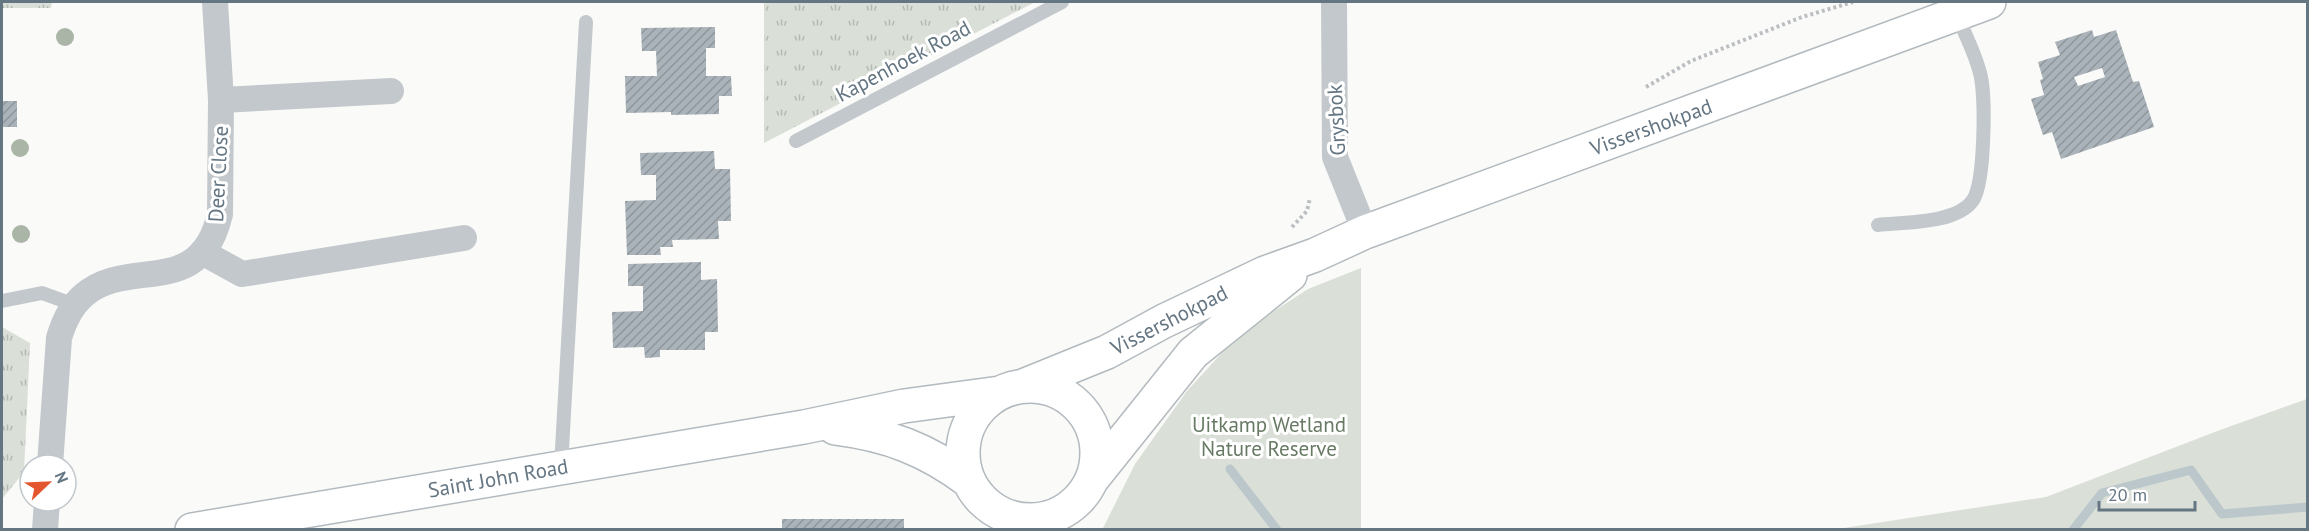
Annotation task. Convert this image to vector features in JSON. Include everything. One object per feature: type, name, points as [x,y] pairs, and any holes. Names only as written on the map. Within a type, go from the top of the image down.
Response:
[{"type":"main road","name":"Vissershokpad","points":[[1012,389],[1107,352],[1164,321],[1265,273],[1315,255],[1365,232],[1989,2]]},
{"type":"main road","name":"Vissershokpad","points":[[1093,478],[1193,353],[1315,255]]},
{"type":"main road","points":[[973,488],[993,509],[1013,518],[1042,519],[1057,515],[1067,519],[1093,478],[1097,461],[1097,444],[1093,427],[1084,412],[1072,400],[1057,391],[1040,386],[1012,389],[986,402],[974,415],[963,447],[964,465],[973,488],[990,530]]},
{"type":"main road","name":"Saint John Road","points":[[192,530],[804,427],[904,406],[1012,389]]},
{"type":"main road","name":"Saint John Road","points":[[804,427],[867,432],[897,440],[931,456],[973,488]]},
{"type":"street","name":"Deer Close","points":[[51,453],[59,338],[64,320],[75,305],[97,286],[111,281],[167,273],[180,268],[202,252],[217,228],[220,214],[221,100],[215,2]]},
{"type":"street","name":"Grysbok","points":[[1334,2],[1335,157],[1365,232]]},
{"type":"street","points":[[221,100],[391,91]]},
{"type":"street","points":[[202,252],[242,273],[464,238]]},
{"type":"street","points":[[45,530],[46,513]]},
{"type":"lane","name":"Kapenhoek Road","points":[[796,141],[1062,2]]},
{"type":"lane","points":[[1878,225],[1937,220],[1960,210],[1973,201],[1977,191],[1980,181],[1984,98],[1981,75],[1956,14]]},
{"type":"lane","points":[[561,467],[586,22]]},
{"type":"lane","points":[[2,301],[42,293],[75,305]]},
{"type":"path","points":[[1646,87],[1691,61],[1803,17],[1853,2]]},
{"type":"green space","points":[[2,2],[52,2],[51,8],[2,8]]},
{"type":"green space","points":[[764,2],[1035,2],[764,143]]},
{"type":"green space","name":"Uitkamp Wetland Nature Reserve","points":[[1361,268],[1361,529],[1102,530],[1135,464],[1187,391],[1239,334],[1308,289]]},
{"type":"green space","points":[[2,327],[30,343],[25,453],[18,453],[18,479],[2,499]]},
{"type":"green space","points":[[2307,399],[2307,529],[1837,529],[2046,497]]},
{"type":"building","points":[[715,27],[715,48],[706,48],[706,76],[731,76],[732,96],[719,96],[719,114],[626,113],[625,76],[657,76],[656,51],[642,51],[641,28]]},
{"type":"building","points":[[2092,30],[2094,37],[2116,30],[2133,82],[2139,81],[2154,127],[2061,159],[2052,132],[2043,135],[2031,99],[2044,95],[2040,80],[2043,79],[2038,62],[2060,55],[2055,42]],"holes":[[[2102,68],[2105,77],[2078,86],[2074,77]]]},
{"type":"building","points":[[2,101],[17,101],[17,127],[2,127]]},
{"type":"building","points":[[714,151],[715,169],[730,169],[731,221],[718,221],[719,239],[672,240],[673,247],[660,247],[661,255],[627,255],[625,201],[656,200],[656,175],[641,175],[640,153]]},
{"type":"building","points":[[701,262],[701,280],[717,279],[718,332],[705,332],[705,350],[660,350],[660,357],[645,358],[644,347],[613,348],[612,312],[643,311],[643,286],[628,286],[628,264]]},
{"type":"building","points":[[782,519],[904,519],[904,530],[782,530]]},
{"type":"waterway","points":[[1230,469],[1277,530]]},
{"type":"waterway","points":[[2073,530],[2102,493],[2191,470],[2222,514],[2308,507]]}]
